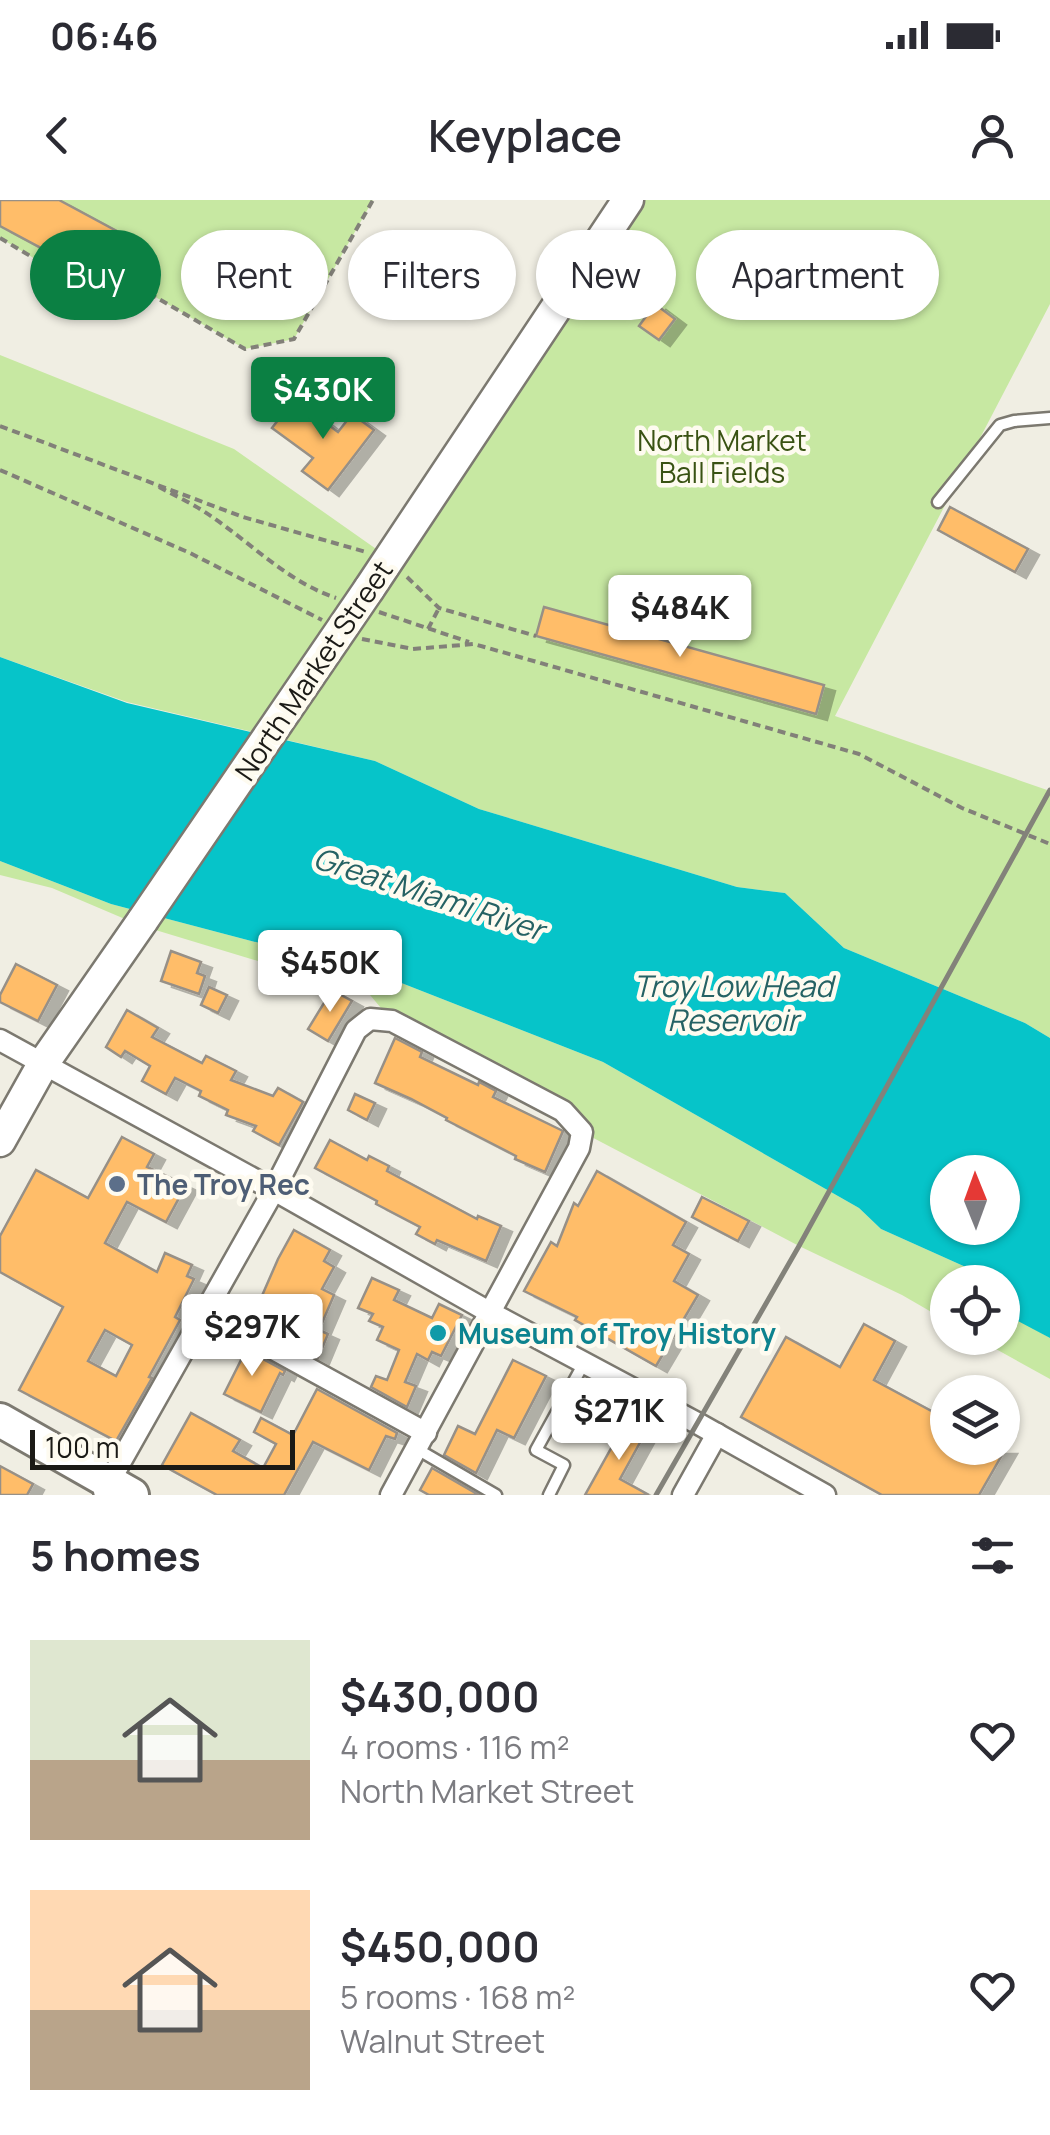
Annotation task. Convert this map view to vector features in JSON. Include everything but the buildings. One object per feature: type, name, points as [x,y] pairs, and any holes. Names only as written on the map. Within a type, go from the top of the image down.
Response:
[{"type":"main road","name":"North Market Street","points":[[0,1141],[43,1064],[372,600],[389,559],[628,200]]},
{"type":"main road","points":[[0,1420],[114,1491]]},
{"type":"street","points":[[114,1491],[356,1030],[370,1019],[392,1021],[546,1102],[562,1111],[582,1132],[579,1148],[392,1495]]},
{"type":"street","points":[[0,1040],[826,1495]]},
{"type":"street","points":[[206,1312],[421,1441]]},
{"type":"street","points":[[684,1495],[717,1434]]},
{"type":"lane","points":[[938,502],[1000,426],[1050,418]]},
{"type":"lane","points":[[549,1495],[564,1465],[536,1450],[584,1362]]},
{"type":"lane","points":[[421,1441],[496,1495]]},
{"type":"path","points":[[0,238],[116,307],[132,284],[246,350],[294,339],[373,200]]},
{"type":"path","points":[[0,426],[243,517],[389,559],[439,608],[536,636]]},
{"type":"path","points":[[0,470],[190,553],[332,625]]},
{"type":"path","points":[[140,478],[201,510],[270,563],[340,599]]},
{"type":"path","points":[[372,600],[428,629],[474,644],[860,754],[962,808],[1050,844]]},
{"type":"path","points":[[428,629],[439,608]]},
{"type":"path","points":[[350,633],[368,641],[413,649],[474,644]]},
{"type":"green space","points":[[0,200],[373,200],[356,230],[348,230],[348,244],[328,279],[328,230],[181,230],[181,312],[161,300],[161,230],[30,230],[30,256],[0,238]]},
{"type":"green space","name":"North Market Ball Fields","points":[[628,200],[1050,200],[1050,304],[835,716],[1050,791],[1050,1038],[1025,1023],[844,948],[785,893],[737,887],[479,809],[375,761],[127,702],[0,657],[0,355],[234,449],[389,558],[548,320],[676,320],[676,230],[608,230]]},
{"type":"green space","points":[[195,320],[305,320],[294,339],[245,349]]},
{"type":"green space","points":[[0,861],[111,904],[381,975],[603,1062],[859,1208],[881,1229],[961,1265],[930,1265],[930,1311],[582,1132],[392,1021],[370,995],[139,925],[52,888],[0,875]]},
{"type":"green space","points":[[1020,1321],[1050,1338],[1050,1379],[1007,1355],[1020,1355]]},
{"type":"water","name":"Troy Low Head Reservoir","points":[[0,657],[127,703],[375,761],[479,809],[737,887],[785,893],[844,948],[1025,1023],[1050,1038],[1050,1338],[1020,1322],[1020,1265],[961,1265],[881,1229],[859,1208],[603,1062],[381,975],[111,904],[0,861]]},
{"type":"railway","points":[[656,1495],[799,1246],[1050,790]]},
{"type":"place","name":"The Troy Rec","points":[[117,1184]]},
{"type":"place","name":"Museum of Troy History","points":[[438,1333]]},
{"type":"water label","name":"Great Miami River","points":[[429,893]]}]
